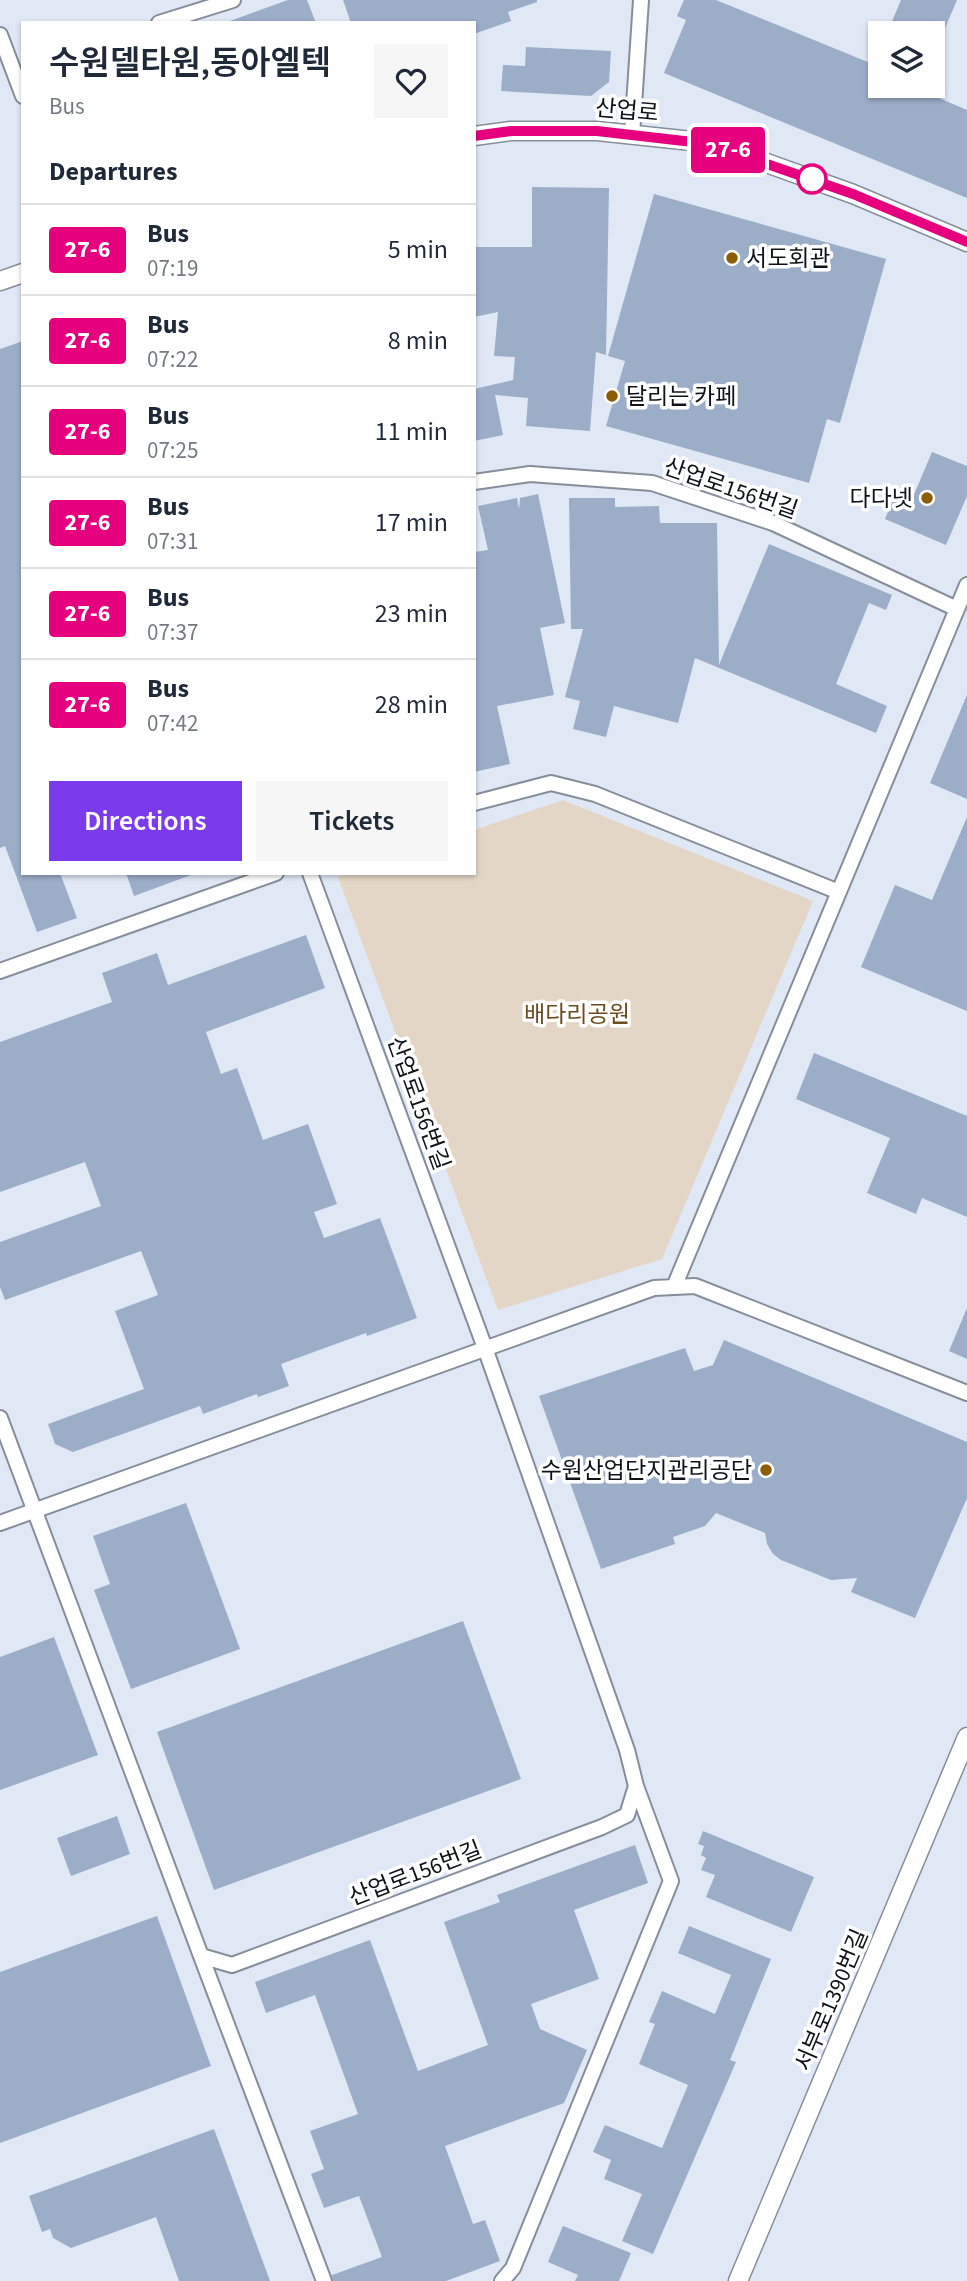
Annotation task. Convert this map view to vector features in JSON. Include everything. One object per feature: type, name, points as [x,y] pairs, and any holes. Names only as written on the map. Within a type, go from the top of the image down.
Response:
[{"type":"street","points":[[165,21],[233,0]]},
{"type":"street","points":[[632,135],[641,0]]},
{"type":"street","points":[[0,35],[18,66],[21,84]]},
{"type":"street","name":"산업로","points":[[476,136],[511,131],[597,131],[710,144],[853,194],[967,242]]},
{"type":"street","points":[[0,281],[21,273]]},
{"type":"street","name":"산업로156번길","points":[[476,482],[530,474],[652,483],[773,523],[957,608]]},
{"type":"street","points":[[674,1287],[967,585]]},
{"type":"street","points":[[476,802],[551,783],[584,791],[839,892]]},
{"type":"street","points":[[0,971],[270,875]]},
{"type":"street","name":"산업로156번길","points":[[201,1956],[232,1965],[602,1827],[626,1815],[636,1786],[626,1750],[485,1348],[311,875]]},
{"type":"street","points":[[0,1523],[654,1287],[695,1286],[967,1393]]},
{"type":"street","points":[[0,1418],[324,2281]]},
{"type":"street","name":"서부로1390번길","points":[[738,2281],[967,1737]]},
{"type":"street","points":[[502,2281],[513,2268],[671,1881],[636,1786]]},
{"type":"green space","name":"배다리공원","points":[[563,800],[813,901],[662,1259],[498,1310],[338,877],[476,875],[476,829]]},
{"type":"building","points":[[288,0],[307,0],[315,21],[230,21]]},
{"type":"building","points":[[343,0],[537,0],[508,12],[511,21],[476,33],[476,21],[350,21]]},
{"type":"building","points":[[684,0],[716,0],[868,62],[868,98],[939,98],[967,110],[967,198],[664,73],[686,20],[677,16]]},
{"type":"building","points":[[901,0],[957,0],[945,28],[945,21],[892,21]]},
{"type":"building","points":[[526,47],[611,51],[609,82],[591,96],[501,91],[503,65],[525,66]]},
{"type":"building","points":[[532,187],[609,188],[606,355],[596,352],[590,431],[526,426],[528,398],[495,395],[503,435],[476,441],[476,389],[513,380],[515,357],[494,356],[498,312],[476,317],[476,247],[532,247]]},
{"type":"building","points":[[654,194],[886,259],[840,423],[827,419],[809,483],[606,426],[625,361],[608,356]]},
{"type":"building","points":[[21,342],[21,875],[61,875],[77,918],[37,932],[5,846],[0,848],[0,349]]},
{"type":"building","points":[[932,452],[967,466],[967,496],[946,545],[885,519],[897,490],[913,497]]},
{"type":"building","points":[[538,494],[565,623],[540,628],[554,695],[497,706],[510,764],[476,772],[476,552],[488,550],[478,506],[517,498],[519,509],[520,498]]},
{"type":"building","points":[[569,498],[615,498],[615,507],[659,506],[660,523],[717,523],[719,665],[769,544],[892,595],[886,610],[869,603],[836,684],[887,706],[876,733],[695,658],[678,723],[614,706],[606,737],[573,729],[580,701],[565,697],[583,629],[571,629]]},
{"type":"building","points":[[967,695],[967,799],[930,783]]},
{"type":"building","points":[[967,817],[967,1011],[861,967],[895,885],[932,900]]},
{"type":"building","points":[[127,875],[191,875],[134,896]]},
{"type":"building","points":[[306,935],[325,988],[206,1032],[221,1074],[237,1068],[263,1140],[308,1124],[337,1204],[314,1212],[324,1238],[380,1218],[417,1318],[367,1336],[366,1333],[281,1364],[289,1386],[258,1397],[257,1394],[203,1414],[200,1406],[73,1452],[55,1444],[48,1424],[144,1389],[115,1311],[158,1295],[141,1251],[5,1300],[0,1287],[0,1242],[101,1206],[85,1162],[0,1192],[0,1042],[112,1002],[102,973],[157,953],[168,985]]},
{"type":"building","points":[[814,1053],[967,1116],[967,1217],[922,1198],[916,1214],[867,1193],[890,1138],[796,1099]]},
{"type":"building","points":[[967,1308],[967,1359],[949,1351]]},
{"type":"building","name":"수원산업단지관리공단","points":[[724,1340],[967,1442],[967,1498],[915,1618],[851,1592],[857,1578],[831,1580],[781,1560],[767,1544],[765,1533],[716,1513],[705,1526],[673,1537],[675,1544],[601,1569],[539,1396],[685,1348],[694,1371],[713,1365]]},
{"type":"building","points":[[186,1503],[240,1649],[131,1689],[94,1590],[110,1584],[93,1536]]},
{"type":"building","points":[[463,1621],[521,1779],[214,1890],[157,1732]]},
{"type":"building","points":[[54,1637],[98,1755],[0,1790],[0,1657]]},
{"type":"building","points":[[117,1816],[130,1854],[71,1876],[57,1838]]},
{"type":"building","points":[[703,1831],[814,1877],[791,1932],[706,1897],[715,1875],[701,1870],[706,1858],[701,1855],[704,1846],[698,1844]]},
{"type":"building","points":[[635,1845],[648,1883],[574,1910],[599,1979],[531,2004],[540,2029],[587,2050],[564,2103],[445,2146],[473,2224],[485,2220],[500,2261],[446,2281],[333,2281],[332,2275],[382,2257],[359,2196],[324,2208],[311,2174],[324,2169],[310,2131],[358,2114],[315,1995],[266,2013],[255,1982],[370,1940],[418,2071],[488,2045],[444,1922],[500,1902],[497,1895]]},
{"type":"building","points":[[157,1916],[211,2066],[0,2143],[0,1972]]},
{"type":"building","points":[[689,1926],[771,1959],[730,2060],[736,2062],[653,2254],[622,2241],[642,2194],[604,2179],[611,2160],[593,2152],[605,2125],[662,2148],[688,2085],[639,2064],[655,2024],[649,2022],[662,1991],[715,2014],[731,1975],[678,1953]]},
{"type":"building","points":[[214,2129],[270,2281],[179,2281],[156,2217],[71,2248],[53,2238],[50,2229],[42,2232],[29,2196]]},
{"type":"building","points":[[563,2226],[631,2253],[619,2281],[575,2281],[578,2275],[548,2262]]},
{"type":"bus line","name":"27-6","points":[[476,136],[511,131],[597,131],[710,144],[853,194],[967,242]]},
{"type":"place","name":"서도회관","points":[[732,258]]},
{"type":"place","name":"달리는 카페","points":[[612,396]]},
{"type":"place","name":"다다넷","points":[[927,498]]},
{"type":"place","name":"수원산업단지관리공단","points":[[766,1470]]}]
